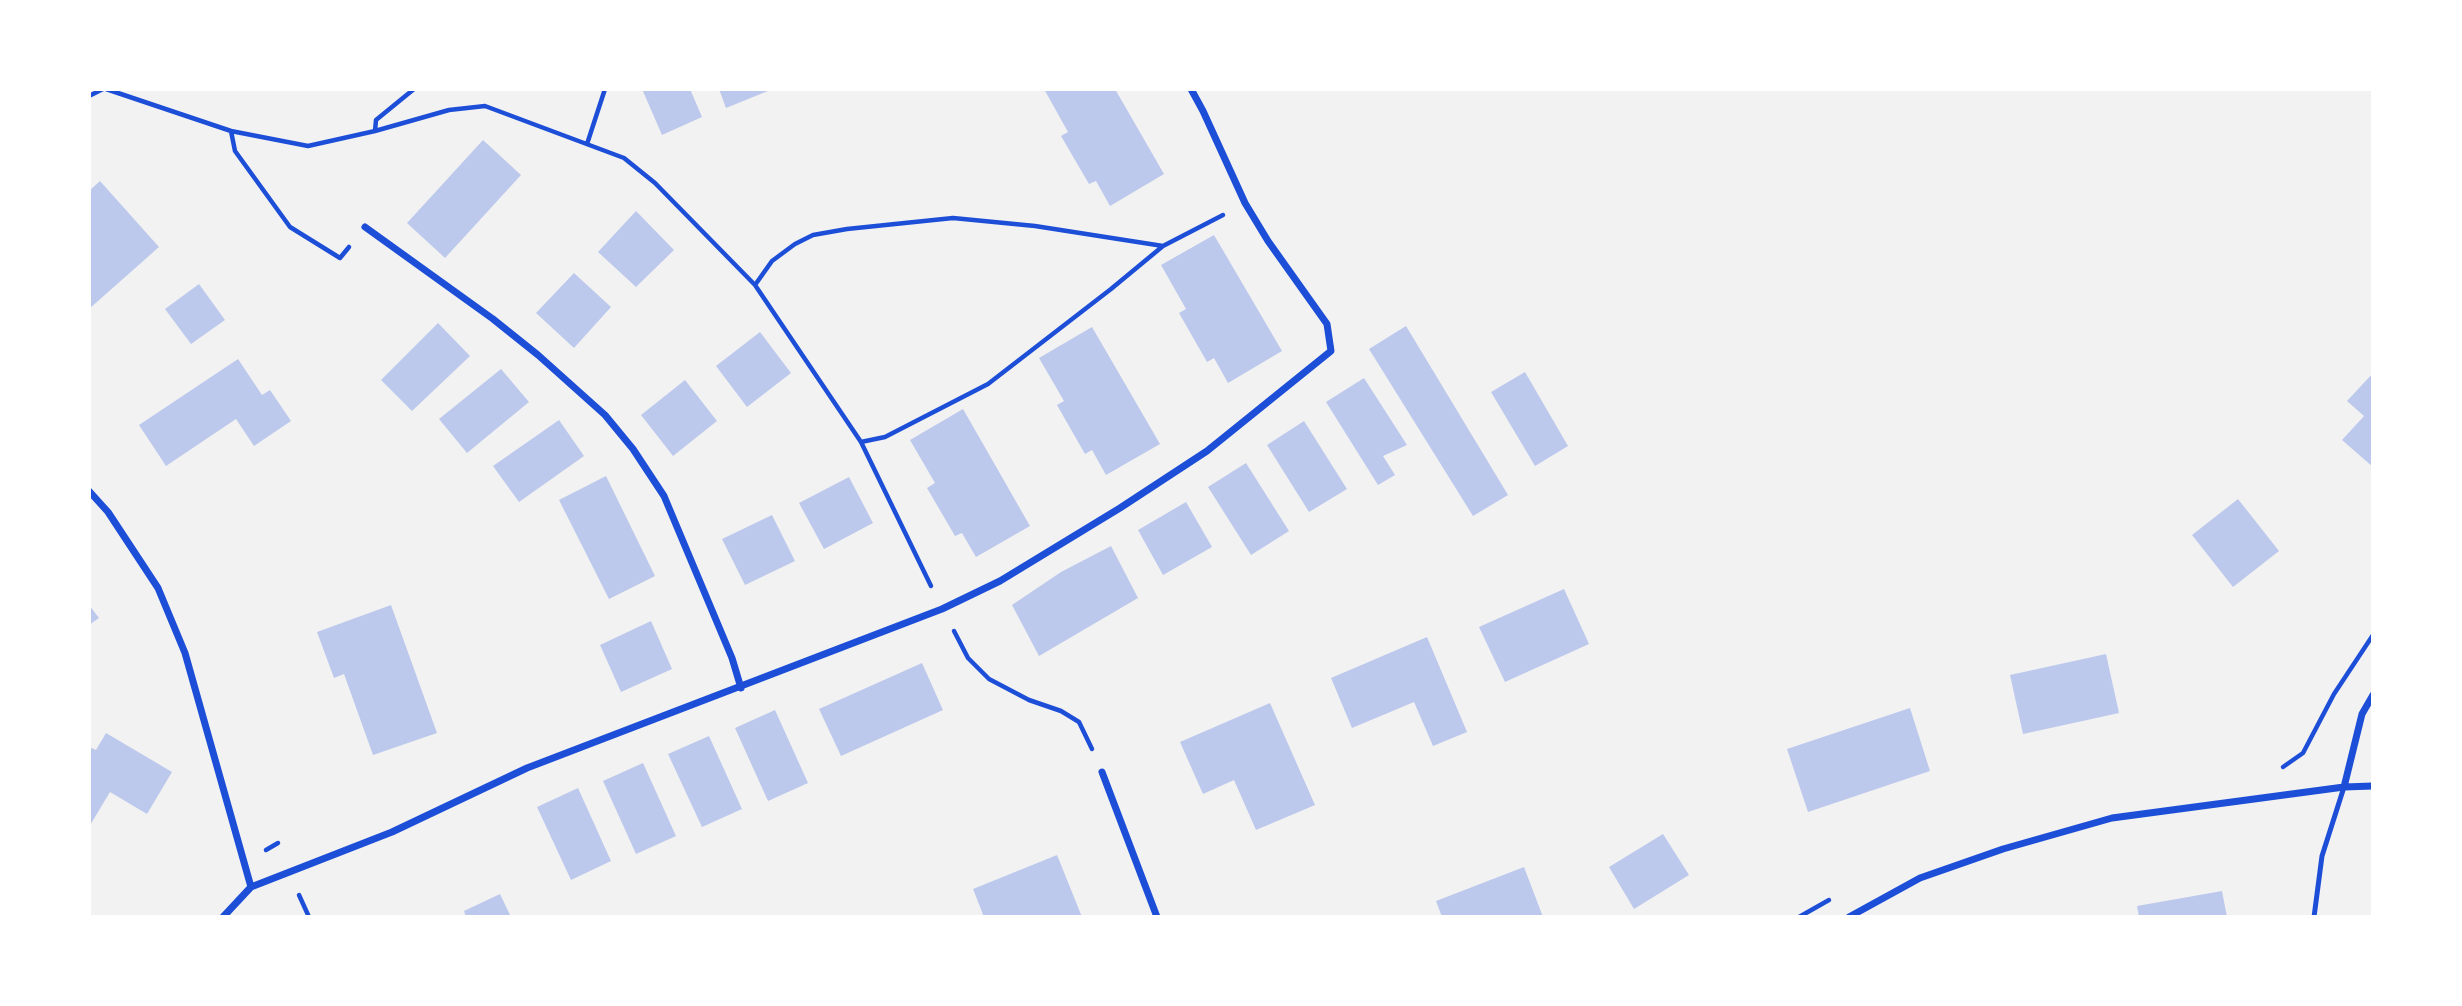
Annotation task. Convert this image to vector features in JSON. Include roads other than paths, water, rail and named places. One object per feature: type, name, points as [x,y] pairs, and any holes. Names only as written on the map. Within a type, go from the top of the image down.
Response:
[{"type":"street","points":[[223,917],[251,887],[392,832],[527,768],[942,609],[1000,581],[1207,451],[1331,351],[1327,324],[1268,241],[1245,203],[1191,89]]},
{"type":"street","points":[[365,227],[493,319],[538,355],[605,415],[633,449],[664,496],[674,518],[732,657],[741,688]]},
{"type":"street","points":[[89,491],[108,512],[158,588],[185,653],[251,887]]},
{"type":"street","points":[[2344,787],[2362,714],[2373,695]]},
{"type":"street","points":[[1102,772],[1157,917]]},
{"type":"street","points":[[1849,917],[1920,878],[2003,849],[2112,818],[2344,787],[2373,786]]},
{"type":"lane","points":[[2314,917],[2322,856],[2344,787]]}]
